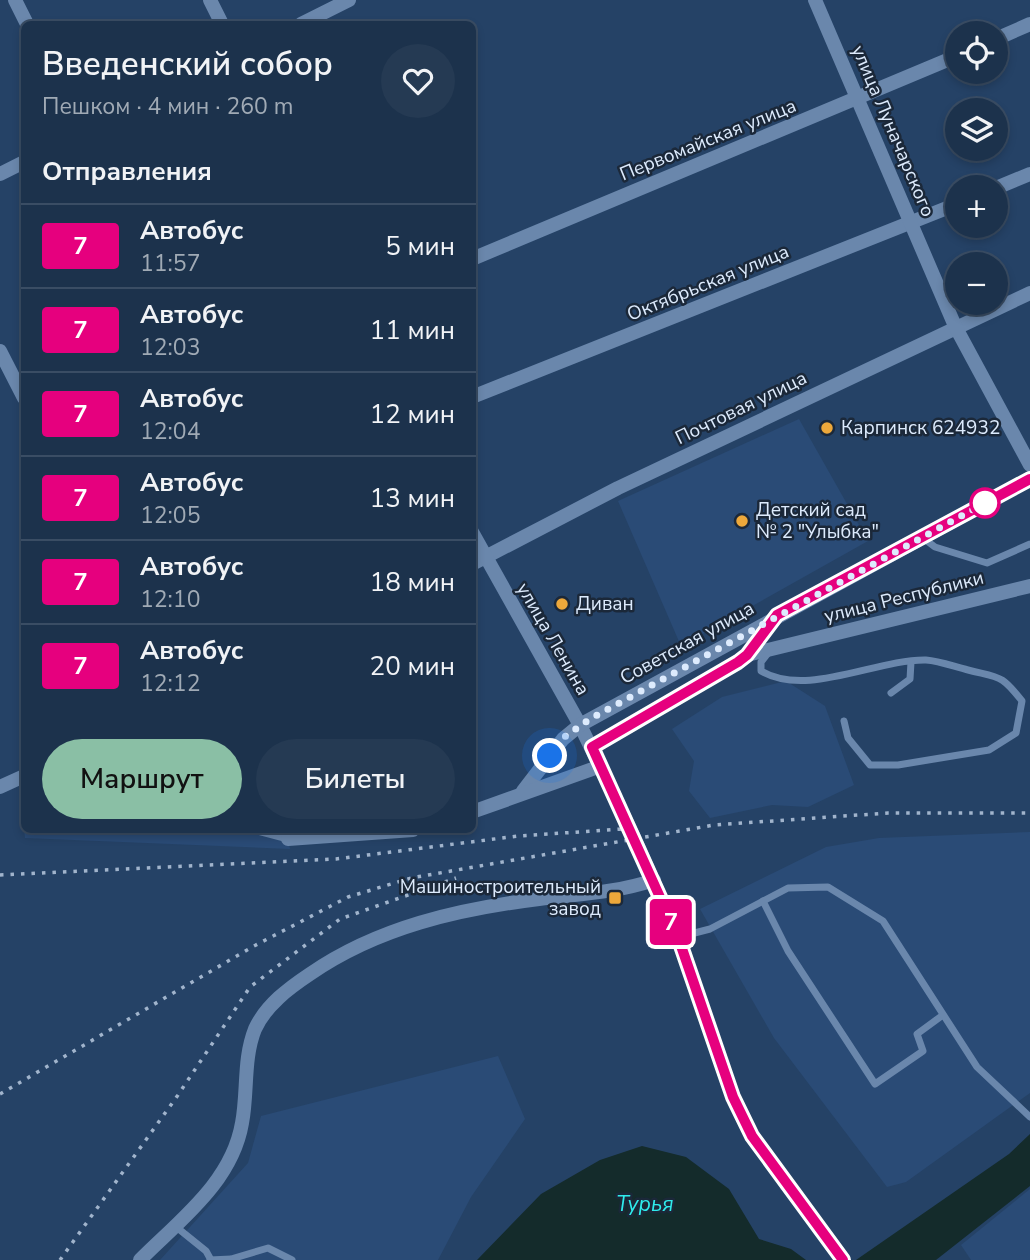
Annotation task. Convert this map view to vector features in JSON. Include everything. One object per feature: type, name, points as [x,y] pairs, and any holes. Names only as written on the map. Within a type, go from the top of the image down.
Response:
[{"type":"street","points":[[15,0],[26,21]]},
{"type":"street","points":[[211,0],[221,21]]},
{"type":"street","points":[[307,21],[349,0]]},
{"type":"street","name":"улица Луначарского","points":[[815,0],[955,326],[1030,465]]},
{"type":"street","points":[[1008,34],[1030,24]]},
{"type":"street","name":"Первомайская улица","points":[[476,257],[945,61]]},
{"type":"street","points":[[0,174],[21,164]]},
{"type":"street","points":[[1008,183],[1030,174]]},
{"type":"street","name":"Октябрьская улица","points":[[476,395],[945,209]]},
{"type":"street","name":"Почтовая улица","points":[[479,561],[618,488],[955,326],[1030,293]]},
{"type":"street","points":[[0,351],[21,392]]},
{"type":"street","name":"Советская улица","points":[[523,791],[563,738],[580,725],[1030,479]]},
{"type":"street","name":"улица Ленина","points":[[479,561],[592,747],[678,937],[733,1097],[752,1136],[843,1260]]},
{"type":"street","name":"улица Республики","points":[[747,655],[1030,586]]},
{"type":"street","name":"Советская улица","points":[[592,747],[747,655],[777,615]]},
{"type":"street","points":[[476,810],[523,791],[601,766]]},
{"type":"street","points":[[0,787],[21,777]]},
{"type":"street","points":[[288,839],[348,833]]},
{"type":"street","points":[[140,1260],[214,1186],[229,1163],[243,1121],[248,1053],[256,1028],[273,1003],[294,985],[332,958],[383,934],[427,920],[512,902],[615,891],[654,880]]},
{"type":"lane","points":[[922,538],[935,547],[987,563],[1030,544]]},
{"type":"lane","points":[[771,650],[761,662],[761,671],[771,677],[826,678],[927,660],[1005,679],[1022,701],[1016,733],[989,750],[898,765],[870,765],[848,738],[845,721]]},
{"type":"lane","points":[[891,694],[910,679],[911,662]]},
{"type":"lane","points":[[265,833],[288,839]]},
{"type":"lane","points":[[678,937],[710,929],[788,888],[828,887],[883,921],[977,1067],[1030,1117]]},
{"type":"lane","points":[[763,901],[788,951],[875,1084],[923,1051],[917,1034],[943,1015]]},
{"type":"lane","points":[[174,1226],[206,1251],[210,1260],[231,1259],[268,1248],[292,1260]]},
{"type":"shaded area","name":"Детский сад № 2 \"Улыбка\"","points":[[799,419],[868,541],[681,646],[618,501]]},
{"type":"shaded area","points":[[786,681],[825,706],[854,785],[808,807],[772,805],[710,818],[689,791],[694,761],[672,729],[722,697]]},
{"type":"shaded area","points":[[1030,832],[1030,1093],[906,1182],[887,1187],[774,1038],[700,909],[826,847],[879,838]]},
{"type":"shaded area","points":[[24,833],[287,833],[290,849],[25,838]]},
{"type":"shaded area","points":[[498,1056],[525,1119],[471,1197],[438,1260],[160,1260],[248,1163],[261,1116]]},
{"type":"shaded area","points":[[1030,1189],[1030,1260],[971,1260],[961,1245]]},
{"type":"water","points":[[1030,1134],[1030,1186],[936,1260],[856,1260],[1009,1154]]},
{"type":"water","name":"Турья","points":[[642,1146],[686,1157],[729,1189],[759,1239],[791,1249],[806,1260],[477,1260],[541,1194],[600,1160]]},
{"type":"railway","points":[[0,1094],[254,946],[348,897],[411,878],[714,825],[888,813],[1030,813]]},
{"type":"railway","points":[[0,875],[336,859],[518,836],[638,828]]},
{"type":"railway","points":[[60,1260],[178,1095],[250,987],[340,919],[456,878]]},
{"type":"bus line","name":"7","points":[[843,1260],[752,1136],[733,1097],[678,937],[592,747],[738,662],[747,655],[777,615],[1030,479]]},
{"type":"place","name":"Карпинск 624932","points":[[827,428]]},
{"type":"place","name":"Детский сад № 2 \"Улыбка\"","points":[[742,521]]},
{"type":"place","name":"Диван","points":[[562,604]]},
{"type":"place","name":"Машиностроительный завод","points":[[615,898]]},
{"type":"route","points":[[550,756],[563,738],[590,719],[985,503]]}]
